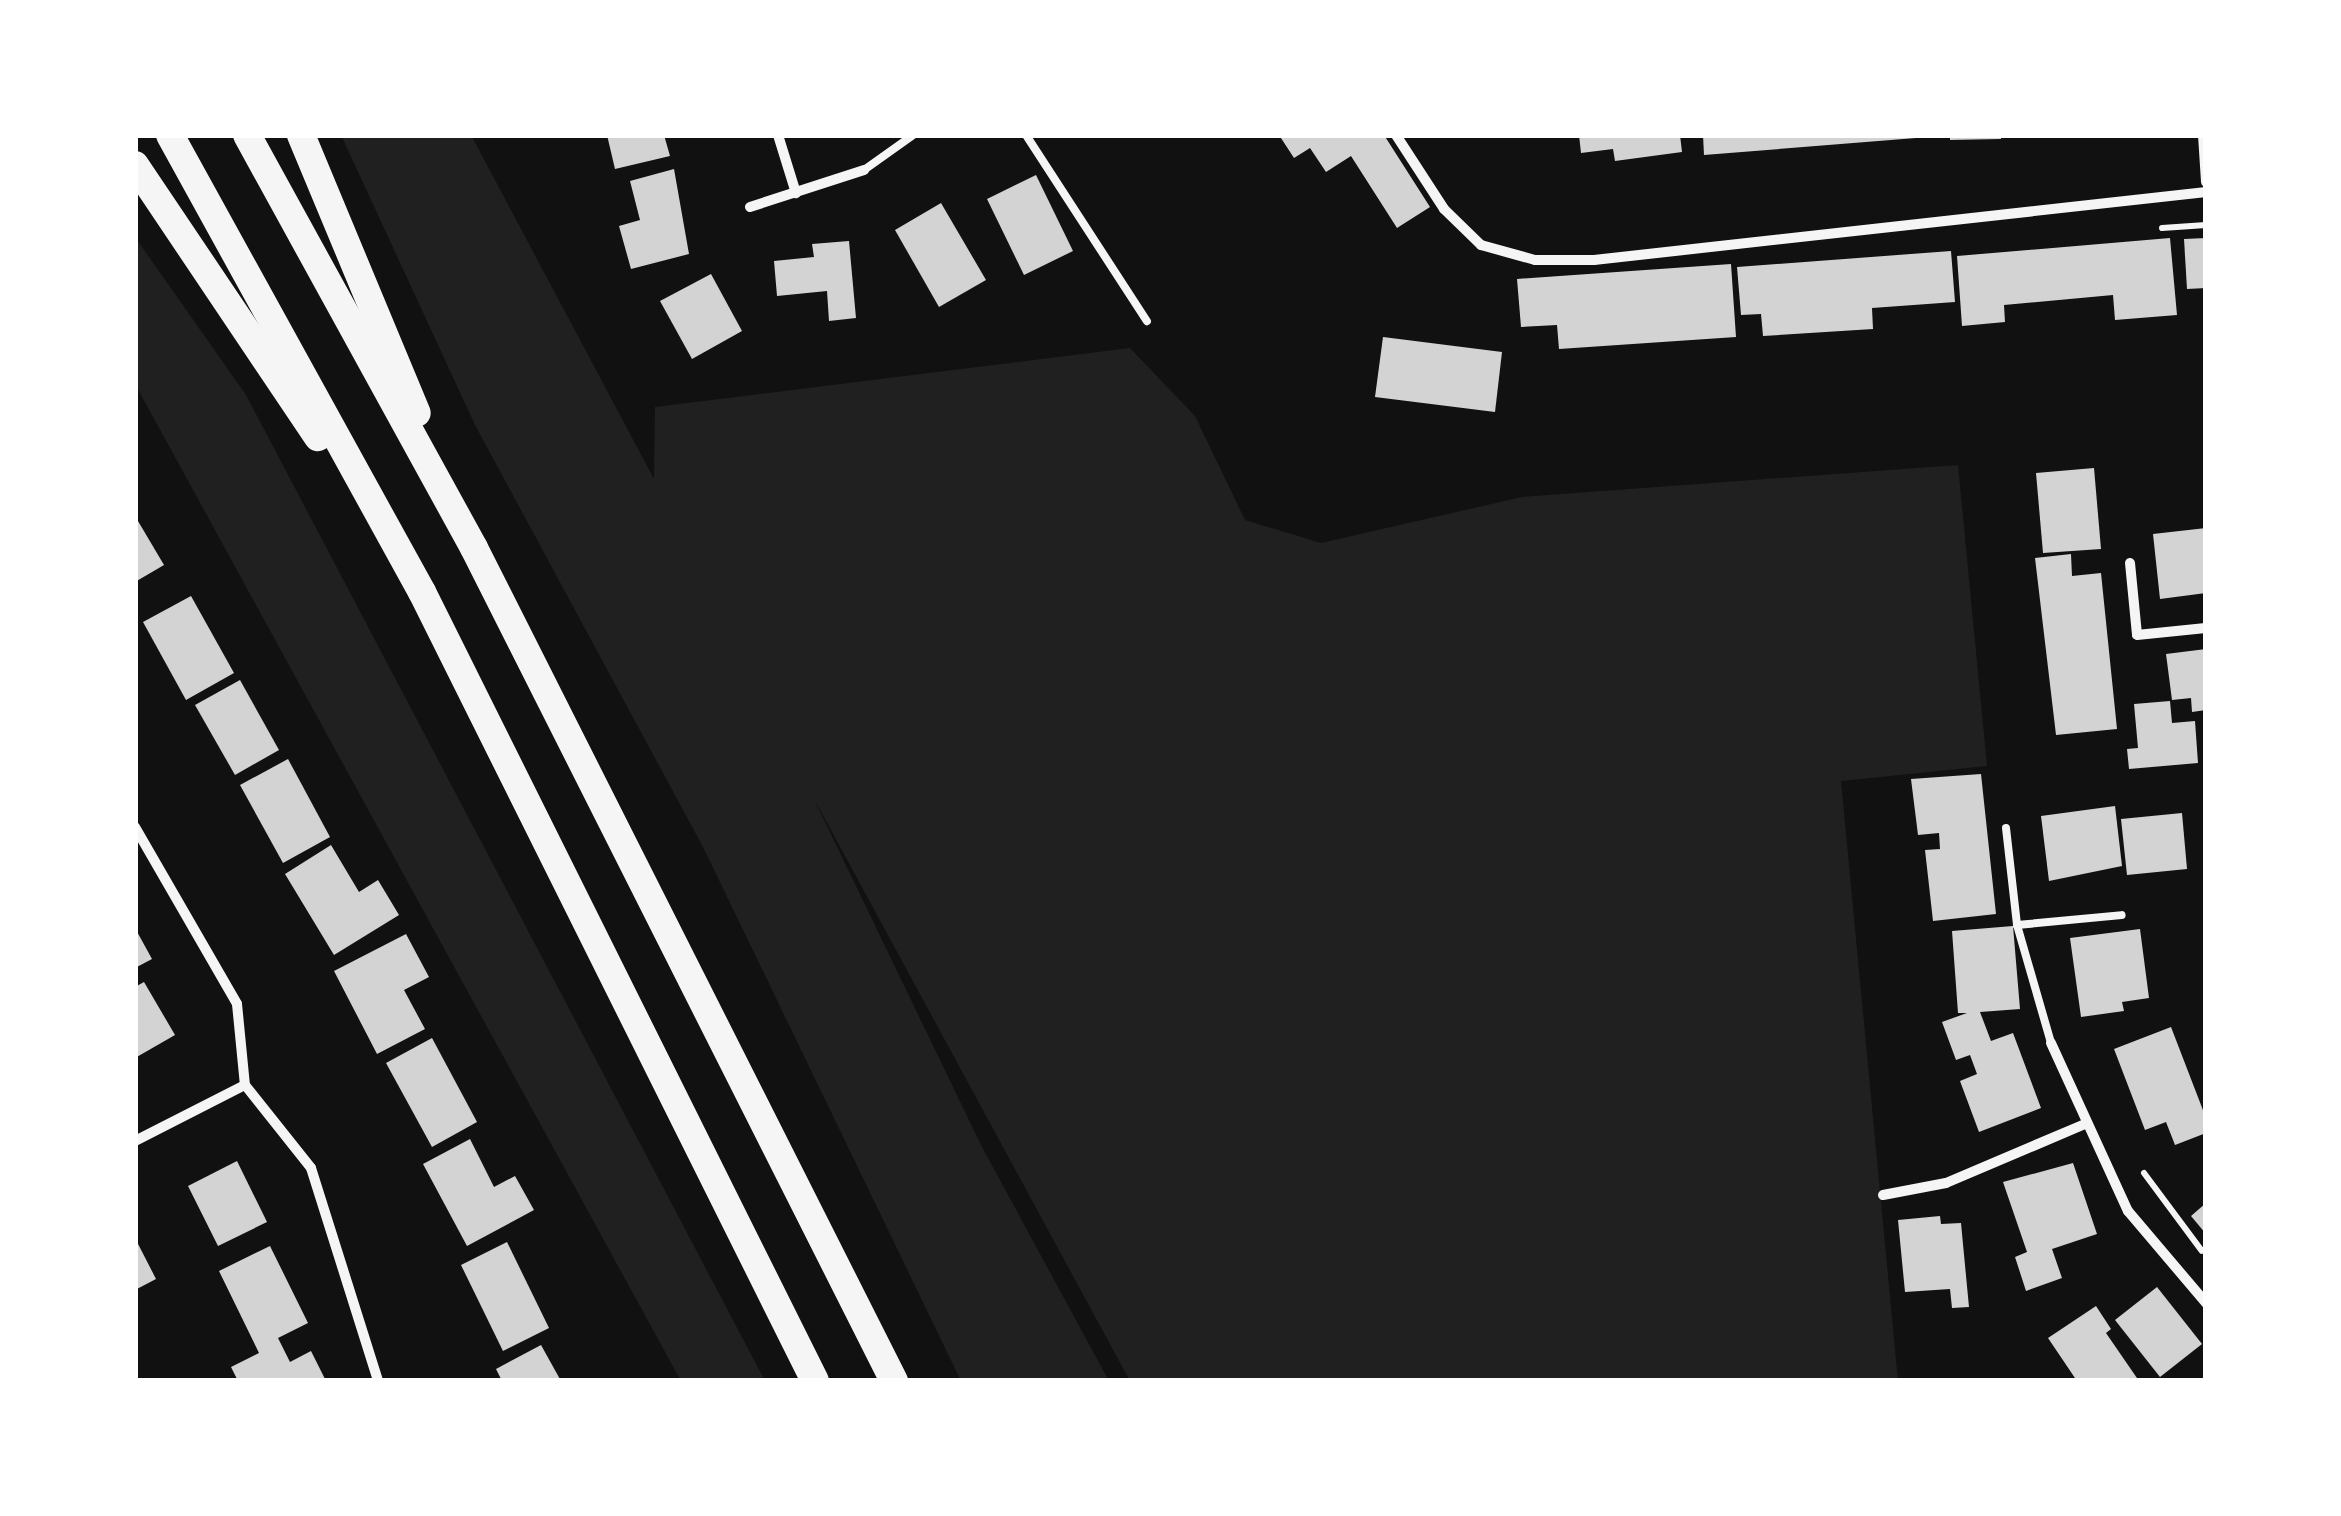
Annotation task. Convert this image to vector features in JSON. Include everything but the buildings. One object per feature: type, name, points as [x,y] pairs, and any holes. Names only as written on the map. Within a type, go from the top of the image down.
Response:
[{"type":"highway","points":[[170,135],[422,592],[815,1381]]},
{"type":"highway","points":[[247,135],[474,548],[894,1381]]},
{"type":"highway","points":[[301,135],[474,548]]},
{"type":"highway","points":[[135,165],[422,592]]},
{"type":"street","points":[[778,135],[796,193]]},
{"type":"street","points":[[1396,135],[1444,208],[1481,244],[1535,260],[1594,260],[2206,192]]},
{"type":"street","points":[[2203,135],[2206,182]]},
{"type":"street","points":[[750,207],[864,170]]},
{"type":"street","points":[[2130,563],[2137,635],[2206,628]]},
{"type":"street","points":[[135,827],[237,1004],[245,1084],[311,1168],[378,1381]]},
{"type":"street","points":[[2051,1043],[2128,1211],[2206,1303]]},
{"type":"street","points":[[135,1141],[245,1084]]},
{"type":"street","points":[[1884,1195],[1946,1184],[2085,1124]]},
{"type":"lane","points":[[864,170],[913,135]]},
{"type":"lane","points":[[1026,135],[1147,320]]},
{"type":"lane","points":[[2006,828],[2017,925],[2051,1043]]},
{"type":"lane","points":[[2017,925],[2122,915]]},
{"type":"shaded area","points":[[341,135],[471,135],[654,479],[655,407],[1130,348],[1195,416],[1245,520],[1321,543],[1522,497],[1958,465],[1987,766],[1841,781],[1898,1381],[1130,1381],[813,797],[982,1147],[1109,1381],[961,1381],[703,847],[475,425]]},
{"type":"shaded area","points":[[135,237],[246,395],[765,1381],[681,1381],[135,384]]}]
